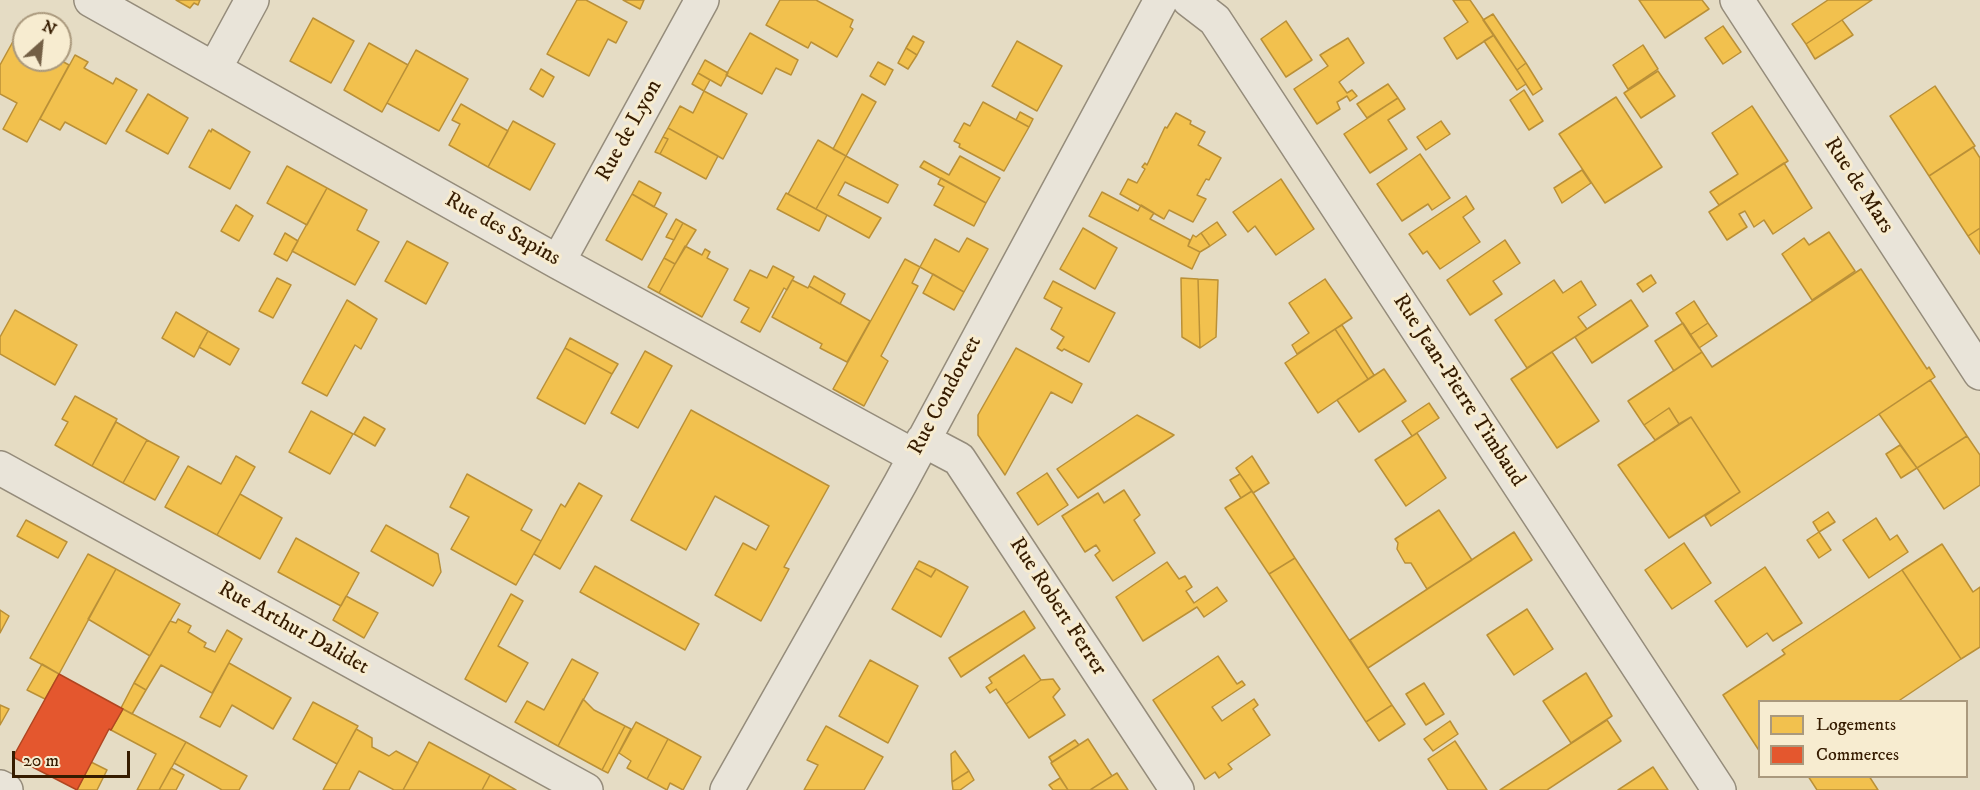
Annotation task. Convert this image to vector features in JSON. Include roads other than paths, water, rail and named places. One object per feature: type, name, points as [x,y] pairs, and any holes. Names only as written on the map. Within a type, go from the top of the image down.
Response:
[{"type":"street","name":"Rue des Sapins","points":[[91,0],[558,262],[919,448]]},
{"type":"street","points":[[215,68],[252,0]]},
{"type":"street","name":"Rue de Lyon","points":[[558,262],[702,0]]},
{"type":"street","name":"Rue Condorcet","points":[[727,790],[919,448],[1161,0]]},
{"type":"street","name":"Rue Jean-Pierre Timbaud","points":[[1189,0],[1215,20],[1719,790]]},
{"type":"street","name":"Rue de Mars","points":[[1737,0],[1980,373]]},
{"type":"street","name":"Rue Robert Ferrer","points":[[919,448],[959,459],[1177,790]]},
{"type":"street","name":"Rue Arthur Dalidet","points":[[0,468],[586,790]]},
{"type":"street","points":[[0,787],[6,790]]}]
